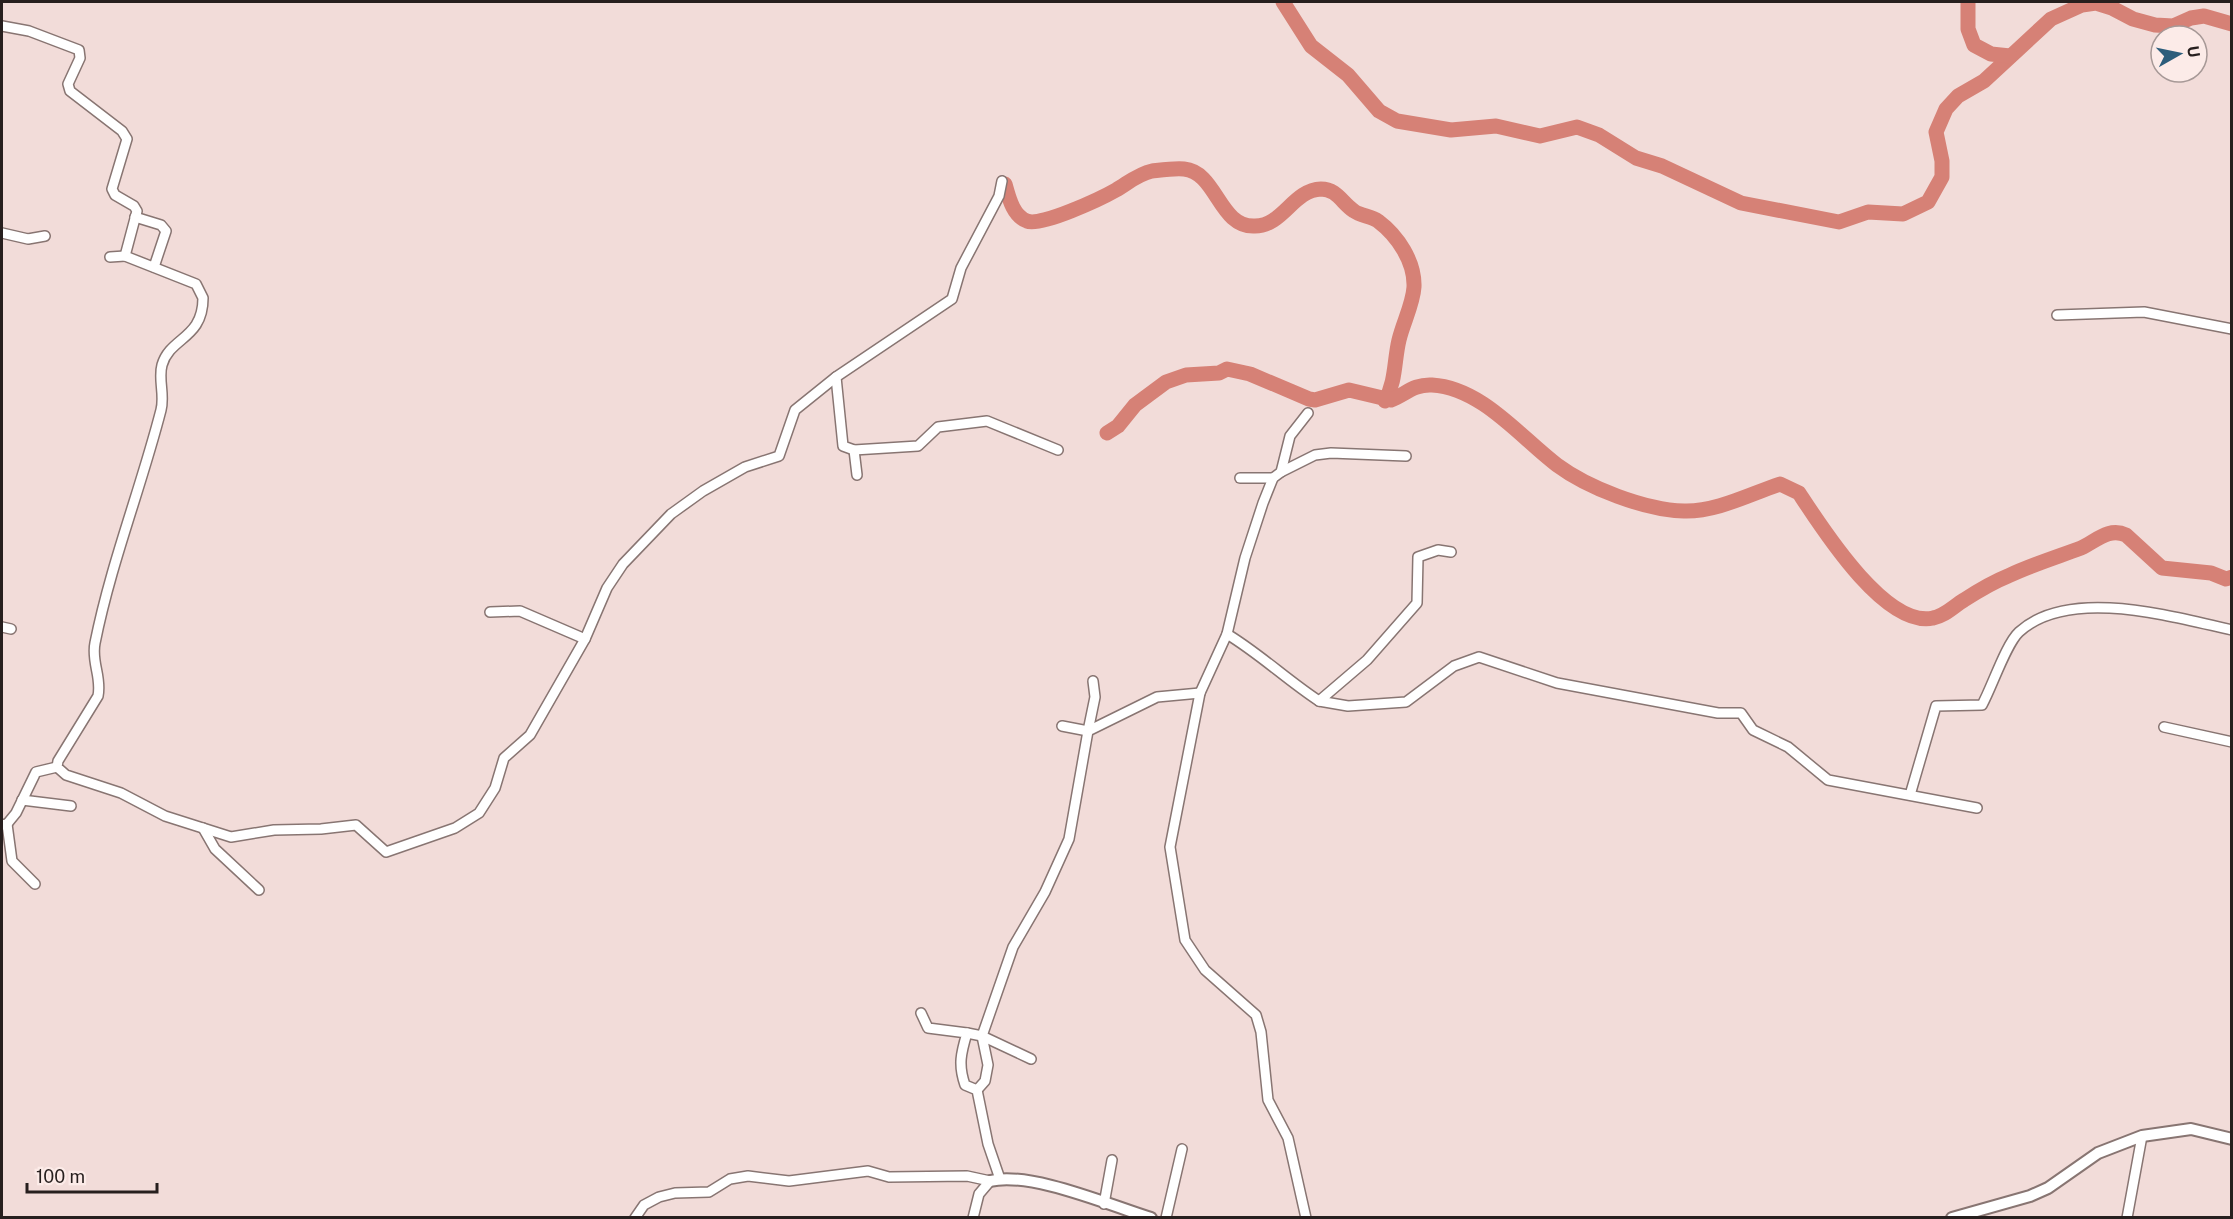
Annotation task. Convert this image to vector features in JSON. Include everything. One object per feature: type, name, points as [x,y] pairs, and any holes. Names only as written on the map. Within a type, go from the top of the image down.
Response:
[{"type":"street","points":[[2,26],[29,31],[79,50],[80,58],[69,80],[69,88],[74,96],[125,134],[127,143],[113,192],[134,206],[135,218],[124,256]]},
{"type":"street","points":[[57,767],[66,775],[121,793],[165,816],[231,837],[274,830],[321,829],[356,825],[386,852],[455,828],[473,819],[485,806],[498,782],[504,758],[526,740],[585,639],[607,588],[642,542],[671,514],[703,491],[744,467],[776,458],[782,452],[795,410],[836,377],[952,299],[961,268],[999,196],[1002,181]]},
{"type":"street","points":[[135,218],[161,225],[166,231],[154,267]]},
{"type":"street","points":[[2,233],[28,239],[45,236]]},
{"type":"street","points":[[57,767],[61,756],[98,696],[100,686],[93,656],[95,644],[109,582],[161,411],[162,362],[179,341],[195,328],[203,302],[203,293],[196,284],[124,256],[110,257]]},
{"type":"street","points":[[2057,315],[2144,312],[2232,329]]},
{"type":"street","points":[[836,377],[843,446],[854,450],[918,446],[938,427],[987,421],[1058,450]]},
{"type":"street","points":[[1281,472],[1290,436],[1308,413]]},
{"type":"street","points":[[854,450],[857,475]]},
{"type":"street","points":[[1306,1218],[1288,1138],[1268,1100],[1261,1032],[1256,1015],[1205,970],[1185,940],[1170,847],[1200,693],[1227,634],[1245,558],[1273,478],[1315,455],[1332,453],[1407,456]]},
{"type":"street","points":[[1240,478],[1273,478]]},
{"type":"street","points":[[1319,701],[1367,660],[1417,603],[1418,557],[1438,550],[1451,552]]},
{"type":"street","points":[[1910,795],[1936,706],[1982,705],[2017,633],[2039,616],[2082,609],[2139,609],[2232,630]]},
{"type":"street","points":[[490,612],[520,612],[533,615],[585,639]]},
{"type":"street","points":[[1227,634],[1248,647],[1296,688],[1319,701],[1348,706],[1406,702],[1454,666],[1479,657],[1557,683],[1718,713],[1737,712],[1745,717],[1753,730],[1788,747],[1828,780],[1977,808]]},
{"type":"street","points":[[977,1090],[985,1082],[988,1065],[982,1036],[1013,947],[1045,892],[1069,839],[1095,697],[1093,681]]},
{"type":"street","points":[[1062,726],[1088,732],[1157,697],[1200,693]]},
{"type":"street","points":[[2164,727],[2232,742]]},
{"type":"street","points":[[35,884],[12,861],[4,824],[22,800],[36,772],[57,767]]},
{"type":"street","points":[[22,800],[71,806]]},
{"type":"street","points":[[203,828],[215,849],[259,890]]},
{"type":"street","points":[[921,1013],[928,1028],[982,1036],[1031,1059]]},
{"type":"street","points":[[967,1033],[960,1057],[960,1067],[965,1085],[977,1090]]},
{"type":"street","points":[[977,1090],[995,1180]]},
{"type":"street","points":[[1952,1218],[2036,1194],[2098,1153],[2142,1136],[2191,1129],[2232,1139]]},
{"type":"street","points":[[2127,1218],[2142,1136]]},
{"type":"street","points":[[1166,1218],[1182,1149]]},
{"type":"street","points":[[1104,1204],[1112,1160]]},
{"type":"street","points":[[635,1218],[644,1205],[659,1197],[675,1193],[709,1192],[721,1187],[730,1179],[748,1176],[789,1181],[868,1171],[889,1177],[967,1176],[1038,1182],[1151,1218]]},
{"type":"street","points":[[973,1218],[979,1194],[995,1180]]},
{"type":"waterway","points":[[1283,2],[1311,46],[1348,75],[1379,111],[1397,121],[1451,130],[1496,126],[1540,136],[1577,127],[1599,135],[1636,158],[1662,166],[1741,203],[1839,222],[1868,212],[1903,214],[1928,202],[1942,177],[1942,161],[1936,132],[1946,109],[1958,96],[1984,81],[2051,19],[2082,5],[2096,3],[2133,19],[2155,25],[2173,26],[2191,18],[2204,16],[2232,24]]},
{"type":"waterway","points":[[1968,2],[1968,29],[1974,45],[1991,54],[2010,56]]},
{"type":"waterway","points":[[1005,184],[1012,206],[1018,215],[1022,219],[1034,222],[1058,216],[1085,205],[1142,174],[1152,171],[1184,169],[1195,172],[1204,179],[1233,218],[1243,224],[1255,226],[1273,220],[1311,191],[1321,189],[1331,191],[1354,211],[1375,219],[1385,227],[1404,250],[1412,268],[1413,293],[1399,340],[1391,386],[1385,401]]},
{"type":"waterway","points":[[1107,433],[1118,426],[1135,405],[1166,382],[1186,375],[1219,373],[1227,369],[1250,374],[1315,400],[1349,390],[1391,400],[1415,388],[1432,385],[1450,388],[1484,404],[1570,474],[1584,482],[1635,502],[1669,510],[1696,511],[1721,506],[1780,484],[1799,493],[1839,551],[1857,572],[1895,608],[1914,617],[1933,618],[1942,615],[1997,581],[2114,533],[2126,535],[2162,568],[2211,573],[2226,579],[2232,577]]}]
